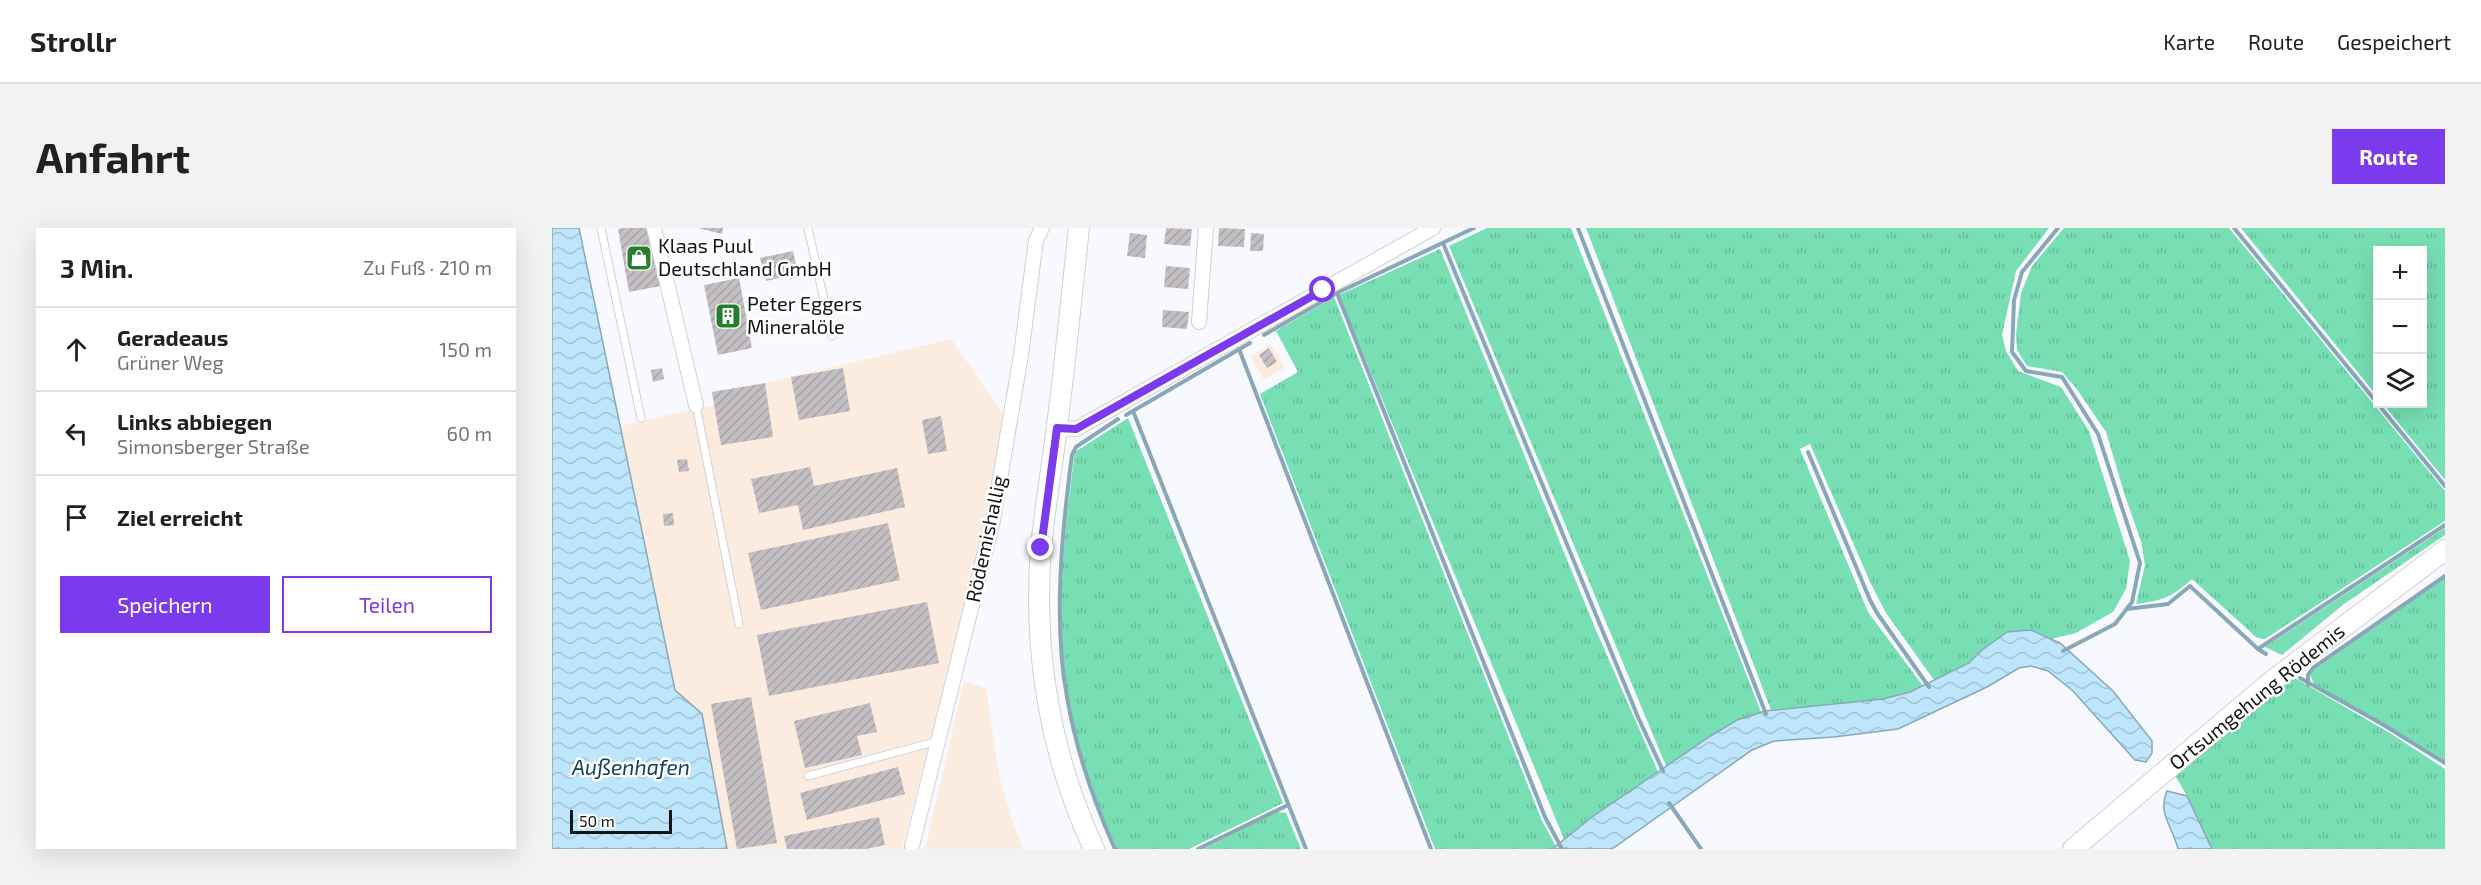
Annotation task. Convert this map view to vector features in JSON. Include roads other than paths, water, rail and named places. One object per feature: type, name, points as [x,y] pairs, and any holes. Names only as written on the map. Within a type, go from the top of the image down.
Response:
[{"type":"main road","points":[[1079,228],[1041,548],[1039,612],[1044,684],[1054,740],[1066,782],[1094,849]]},
{"type":"main road","name":"Ortsumgehung Rödemis","points":[[2073,849],[2272,681],[2445,550]]},
{"type":"street","points":[[654,228],[696,405]]},
{"type":"street","name":"Rödemishallig","points":[[912,848],[993,520],[1021,355],[1036,240],[1042,228]]},
{"type":"street","points":[[1199,322],[1206,228]]},
{"type":"street","points":[[1057,428],[1076,429],[1433,228]]},
{"type":"lane","points":[[601,228],[641,418]]},
{"type":"lane","points":[[808,228],[832,336]]},
{"type":"lane","points":[[696,405],[739,624]]},
{"type":"lane","points":[[808,776],[938,741]]},
{"type":"water","name":"Außenhafen","points":[[552,228],[579,228],[675,690],[702,714],[727,849],[552,849]]},
{"type":"water","points":[[2031,630],[2060,643],[2113,691],[2152,741],[2152,753],[2146,762],[2135,760],[2073,691],[2048,671],[2031,666],[2019,668],[1987,687],[1898,729],[1774,741],[1752,750],[1612,849],[1552,849],[1592,817],[1737,720],[1765,711],[1883,699],[1910,692],[1969,663],[1982,650],[2007,632]]},
{"type":"water","points":[[2167,791],[2187,796],[2212,849],[2178,849],[2165,814],[2164,799]]},
{"type":"waterway","points":[[1264,335],[1337,293],[1474,228]]},
{"type":"waterway","points":[[1578,228],[1766,714]]},
{"type":"waterway","points":[[2058,228],[2022,272],[2014,300],[2012,352],[2026,371],[2062,377],[2098,434],[2140,563],[2132,602],[2115,624],[2063,651]]},
{"type":"waterway","points":[[2234,228],[2445,486]]},
{"type":"waterway","points":[[1443,243],[1638,717],[1663,771]]},
{"type":"waterway","points":[[1337,293],[1545,817],[1562,849]]},
{"type":"waterway","points":[[1126,415],[1250,343]]},
{"type":"waterway","points":[[1239,349],[1431,849]]},
{"type":"waterway","points":[[1133,411],[1306,849]]},
{"type":"waterway","points":[[1115,849],[1086,774],[1071,717],[1060,638],[1060,576],[1072,455],[1076,447],[1118,419]]},
{"type":"waterway","points":[[1808,452],[1870,600],[1929,687]]},
{"type":"waterway","points":[[2127,609],[2168,604],[2190,586],[2258,649],[2445,525]]},
{"type":"waterway","points":[[2308,685],[2308,675],[2313,668],[2445,576]]},
{"type":"waterway","points":[[2258,649],[2266,654]]},
{"type":"waterway","points":[[2300,678],[2445,763]]},
{"type":"waterway","points":[[1669,803],[1701,849]]},
{"type":"waterway","points":[[1198,849],[1288,805]]},
{"type":"place","name":"Klaas Puul Deutschland GmbH","points":[[639,258]]},
{"type":"place","name":"Peter Eggers Mineralöle","points":[[728,316]]}]
